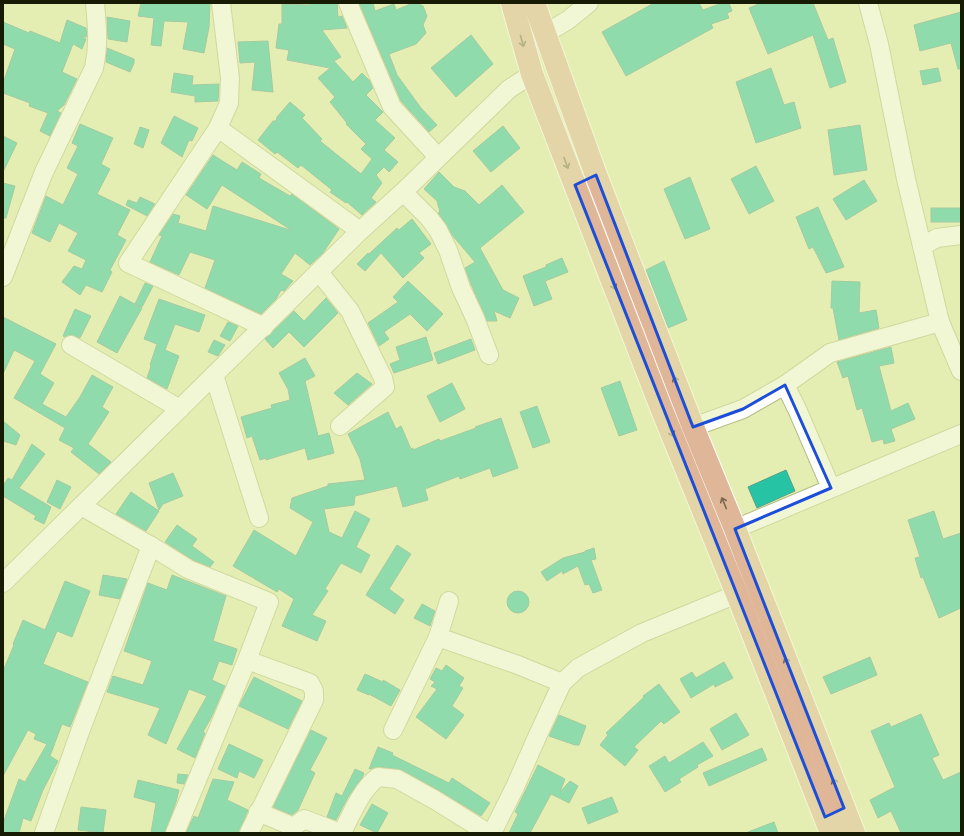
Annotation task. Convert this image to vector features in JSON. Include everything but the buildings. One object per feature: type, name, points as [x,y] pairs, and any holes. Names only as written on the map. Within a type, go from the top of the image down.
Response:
[{"type":"main road","points":[[512,3],[532,74],[662,410],[737,594],[759,621],[854,833]]},
{"type":"main road","points":[[534,3],[596,175],[693,426],[735,529],[759,621],[828,825],[844,808]]},
{"type":"main road","points":[[575,185],[596,175]]},
{"type":"street","points":[[3,277],[42,178],[94,68],[97,52],[98,32],[95,3]]},
{"type":"street","points":[[221,3],[230,78],[229,103],[218,128],[128,263],[264,327]]},
{"type":"street","points":[[348,3],[392,107],[438,157]]},
{"type":"street","points":[[545,34],[568,20],[589,3]]},
{"type":"street","points":[[868,3],[879,44],[914,212],[930,242],[940,322],[961,371]]},
{"type":"street","points":[[3,583],[360,231],[403,192],[508,89],[532,74]]},
{"type":"street","points":[[218,128],[360,231]]},
{"type":"street","points":[[403,192],[429,218],[438,230],[448,250],[461,288],[475,318],[489,355]]},
{"type":"street","points":[[930,242],[961,235]]},
{"type":"street","points":[[318,272],[350,311],[383,378],[385,387],[340,426]]},
{"type":"street","points":[[693,426],[743,409],[785,385],[830,353],[940,322]]},
{"type":"street","points":[[71,345],[180,409]]},
{"type":"street","points":[[214,375],[259,518]]},
{"type":"street","points":[[785,385],[832,488]]},
{"type":"street","points":[[735,529],[961,434]]},
{"type":"street","points":[[81,506],[188,569],[269,602],[247,660],[175,833]]},
{"type":"street","points":[[44,833],[81,730],[151,546]]},
{"type":"street","points":[[492,833],[515,787],[536,737],[562,683],[578,668],[642,633],[737,594]]},
{"type":"street","points":[[393,730],[438,637],[449,601]]},
{"type":"street","points":[[438,637],[518,665],[562,683]]},
{"type":"street","points":[[247,660],[310,684],[314,691],[314,700],[249,833]]},
{"type":"street","points":[[258,812],[294,827],[304,819],[341,833],[362,794],[370,783],[378,777],[397,779],[435,800],[488,833]]},
{"type":"highlighted area","points":[[596,175],[693,427],[743,409],[785,385],[831,488],[735,529],[844,808],[825,817],[575,185]]}]
